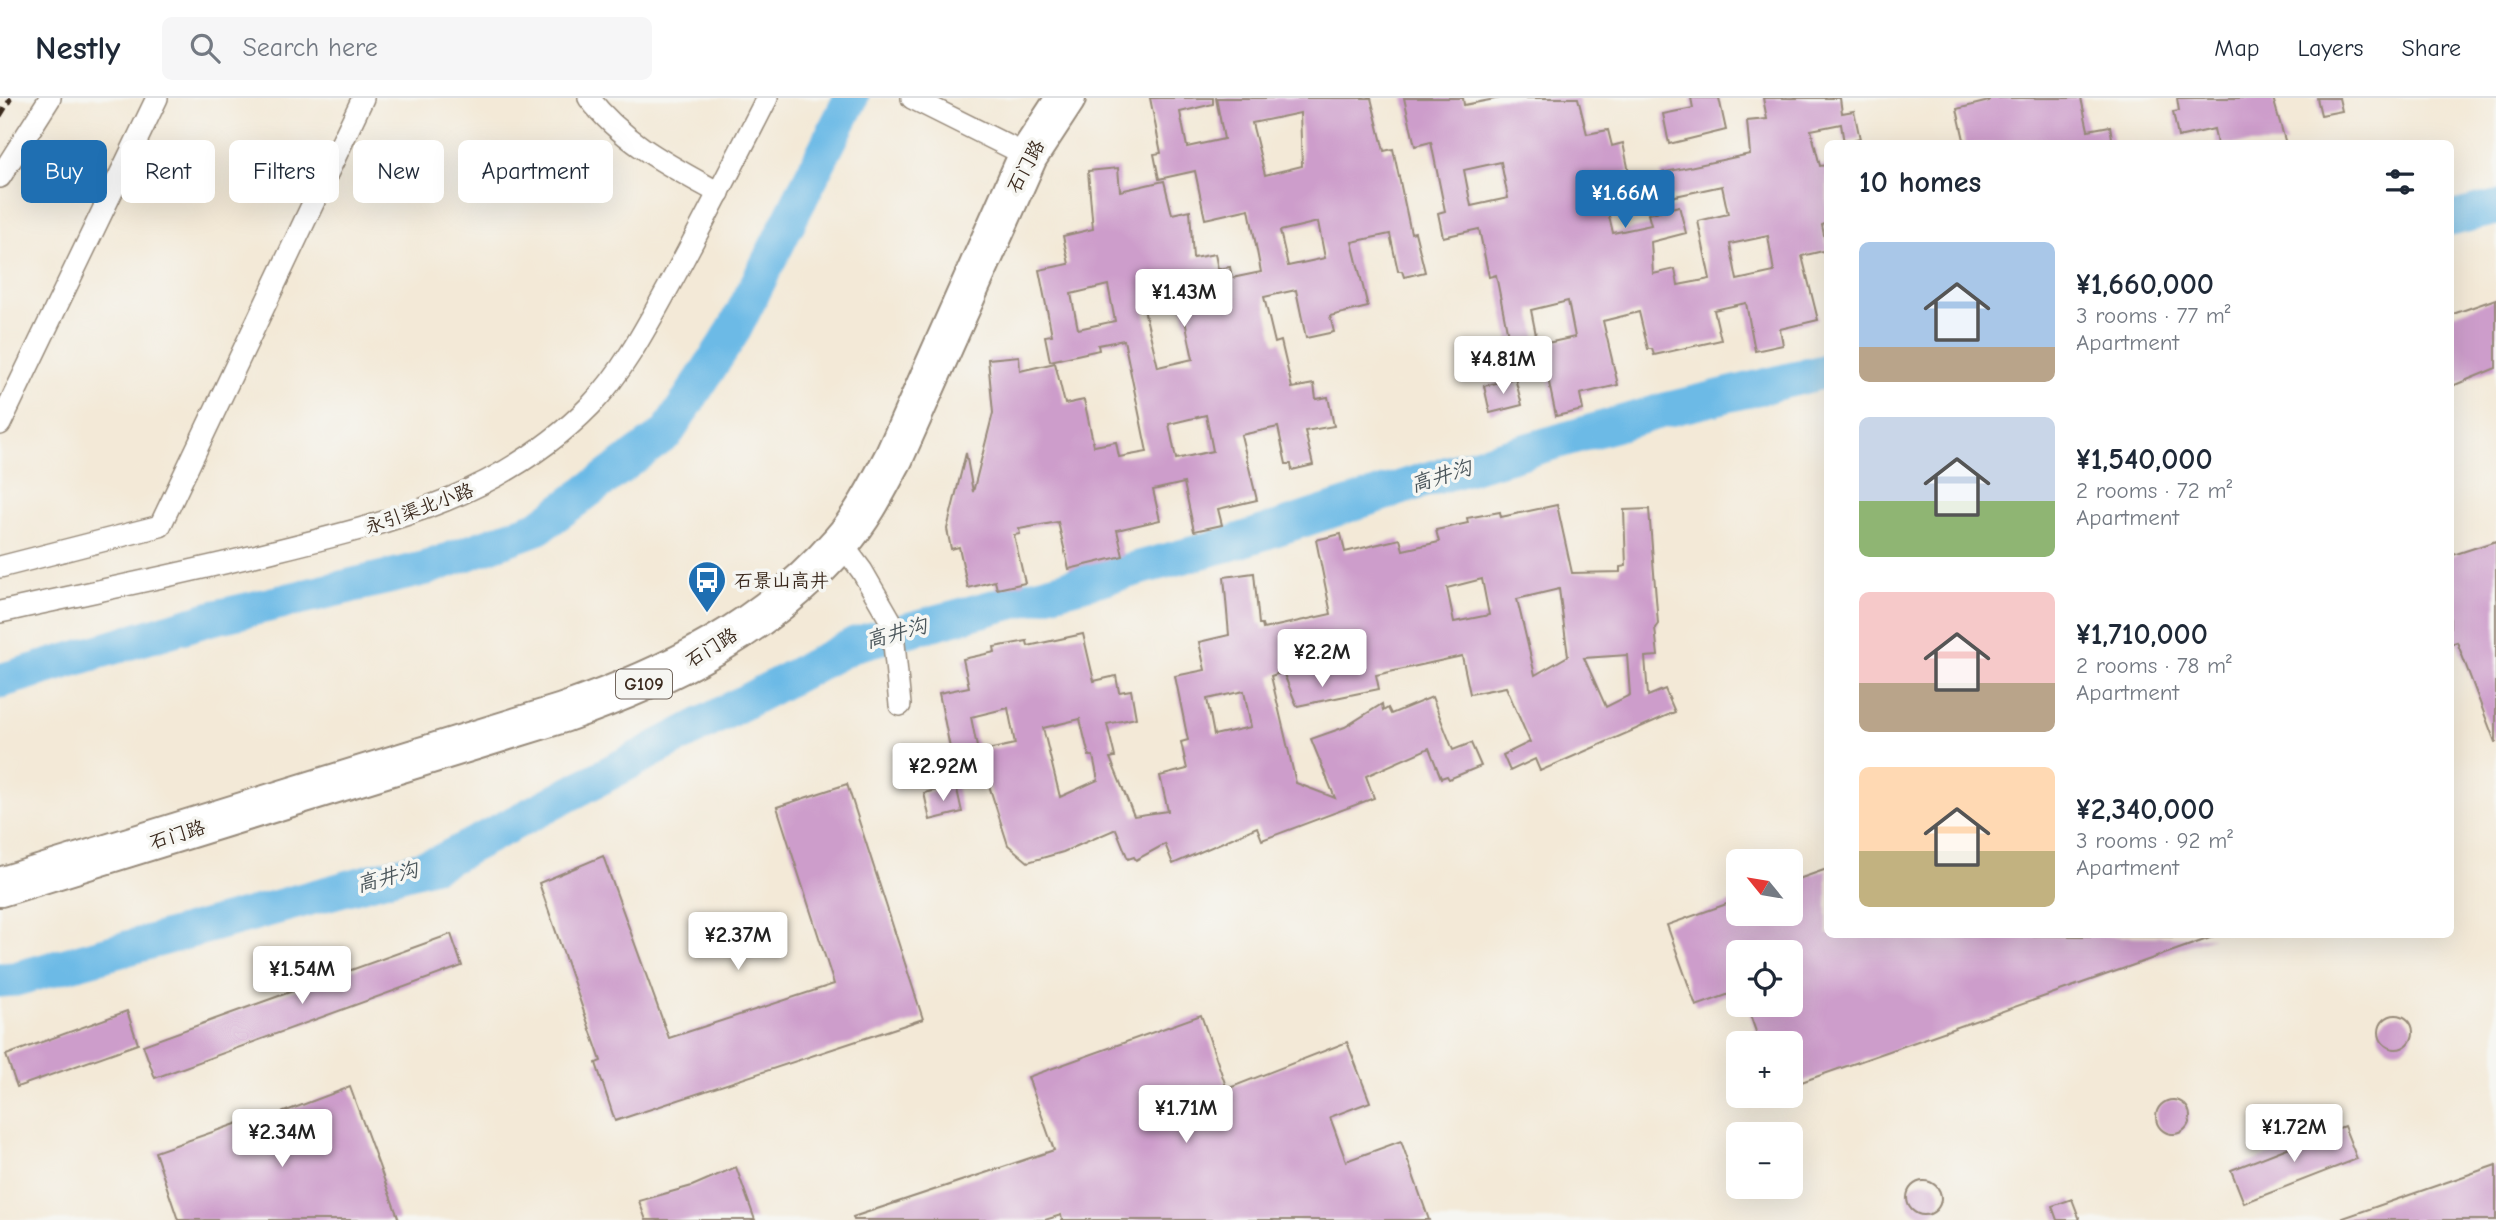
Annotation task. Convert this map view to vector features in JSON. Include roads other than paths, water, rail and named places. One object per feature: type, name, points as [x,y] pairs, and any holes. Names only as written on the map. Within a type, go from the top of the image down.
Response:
[{"type":"highway","name":"石门路","points":[[0,887],[563,713],[648,682],[693,660],[736,633],[811,574],[835,536],[893,424],[1045,98]]},
{"type":"highway","name":"石门路","points":[[1020,152],[1066,98]]},
{"type":"highway","name":"石门路","points":[[0,869],[434,735],[628,671],[682,646],[758,596],[800,560],[835,536]]},
{"type":"street","points":[[0,177],[50,98]]},
{"type":"street","points":[[0,424],[157,98]]},
{"type":"street","points":[[0,567],[160,526],[363,98]]},
{"type":"street","points":[[589,98],[603,118],[632,141],[719,193]]},
{"type":"street","name":"永引渠北小路","points":[[0,612],[187,573],[359,530],[451,501],[517,466],[555,439],[593,403],[646,327],[719,193],[766,98]]},
{"type":"street","points":[[912,98],[1020,152]]},
{"type":"street","points":[[835,536],[873,590],[892,623],[900,705]]},
{"type":"waterway","points":[[0,681],[208,619],[427,568],[539,527],[667,433],[734,330],[851,98]]},
{"type":"waterway","name":"高井沟","points":[[2454,218],[2496,208]]},
{"type":"waterway","name":"高井沟","points":[[0,980],[15,979],[438,863],[855,644],[1229,544],[1425,480],[1665,410],[1824,372]]},
{"type":"railway","points":[[0,116],[11,98]]},
{"type":"place","name":"石景山高井","points":[[707,614]]}]
